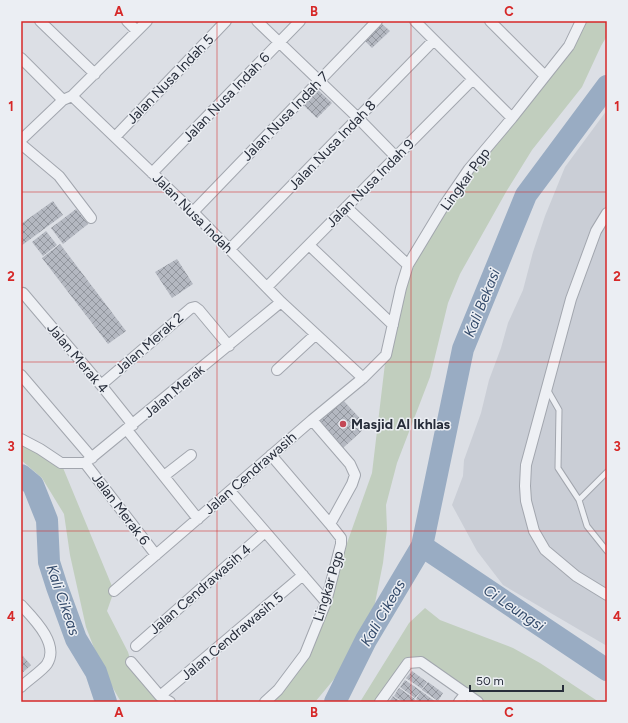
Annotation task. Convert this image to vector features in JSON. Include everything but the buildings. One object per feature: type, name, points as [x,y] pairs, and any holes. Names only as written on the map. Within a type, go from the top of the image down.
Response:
[{"type":"street","points":[[40,21],[95,74]]},
{"type":"street","points":[[127,21],[137,31]]},
{"type":"street","points":[[21,140],[95,74],[146,21]]},
{"type":"street","name":"Jalan Nusa Indah 5","points":[[115,137],[226,21]]},
{"type":"street","points":[[257,21],[358,118],[396,157]]},
{"type":"street","name":"Jalan Nusa Indah 6","points":[[152,173],[300,21]]},
{"type":"street","name":"Jalan Nusa Indah 7","points":[[193,212],[377,21]]},
{"type":"street","points":[[414,21],[512,118]]},
{"type":"street","points":[[490,21],[546,76]]},
{"type":"street","name":"Lingkar Pgp","points":[[386,355],[408,265],[443,207],[469,169],[569,46],[577,23]]},
{"type":"street","name":"Jalan Nusa Indah 8","points":[[230,249],[434,40]]},
{"type":"street","name":"Jalan Nusa Indah","points":[[21,58],[115,137],[193,212],[281,302],[363,378]]},
{"type":"street","name":"Jalan Nusa Indah 9","points":[[267,287],[473,79]]},
{"type":"street","points":[[21,144],[59,176],[91,218]]},
{"type":"street","points":[[346,207],[408,265]]},
{"type":"street","points":[[607,213],[596,231],[571,299],[526,465],[525,486],[526,501],[534,531],[545,550],[576,576],[607,595]]},
{"type":"street","points":[[309,245],[394,325]]},
{"type":"street","name":"Jalan Merak 4","points":[[21,294],[23,294],[101,385],[164,476],[198,518]]},
{"type":"street","name":"Jalan Merak","points":[[89,460],[130,428],[281,302]]},
{"type":"street","name":"Jalan Merak 2","points":[[101,385],[191,308],[195,307],[199,310],[229,346]]},
{"type":"street","points":[[277,370],[315,335]]},
{"type":"street","name":"Jalan Cendrawasih","points":[[114,591],[271,455],[363,378],[386,355]]},
{"type":"street","name":"Jalan Merak 6","points":[[21,375],[89,460],[156,555]]},
{"type":"street","points":[[312,420],[350,464],[355,475],[352,484],[330,524]]},
{"type":"street","points":[[21,439],[40,449],[61,463],[89,460]]},
{"type":"street","points":[[164,476],[191,455]]},
{"type":"street","name":"Lingkar Pgp","points":[[265,702],[278,690],[305,654],[326,602],[341,544],[341,538],[330,524],[271,455]]},
{"type":"street","points":[[230,491],[326,602]]},
{"type":"street","name":"Jalan Cendrawasih 4","points":[[136,646],[265,532]]},
{"type":"street","name":"Jalan Cendrawasih 5","points":[[160,696],[303,575]]},
{"type":"street","points":[[21,605],[47,638],[50,652],[47,664],[21,686]]},
{"type":"street","points":[[131,662],[160,696],[170,702]]},
{"type":"street","points":[[380,702],[408,662],[421,662],[478,702]]},
{"type":"street","points":[[459,702],[466,693]]},
{"type":"lane","points":[[547,389],[559,410],[558,468],[578,500],[587,526],[607,551]]},
{"type":"lane","points":[[578,500],[607,472]]},
{"type":"shaded area","points":[[607,110],[607,646],[503,585],[477,551],[452,505],[463,476],[464,460],[481,413],[489,380],[501,348],[508,323],[523,290],[533,252],[545,216],[565,167]]},
{"type":"green space","points":[[581,21],[607,21],[607,36],[582,87],[532,150],[506,192],[460,274],[448,303],[430,377],[397,463],[386,505],[387,529],[383,563],[372,618],[360,643],[345,666],[315,702],[265,702],[305,654],[326,602],[372,473],[386,355],[401,288],[443,207],[512,118]]},
{"type":"green space","points":[[21,439],[61,463],[114,591],[107,611],[128,652],[131,662],[170,702],[121,702],[102,669],[86,627],[70,555],[64,514],[42,478],[21,460]]},
{"type":"green space","points":[[425,608],[440,620],[513,648],[540,663],[599,702],[478,702],[421,662],[408,663],[380,702],[360,702],[409,623]]},
{"type":"waterway","name":"Kali Bekasi","points":[[335,702],[366,640],[422,546],[463,349],[526,195],[607,86]]},
{"type":"waterway","name":"Kali Cikeas","points":[[21,475],[33,485],[47,520],[49,562],[57,587],[76,639],[96,672],[106,702]]},
{"type":"waterway","name":"Ci Leungsi","points":[[422,546],[607,670]]},
{"type":"place","name":"Masjid Al Ikhlas","points":[[343,424]]}]
